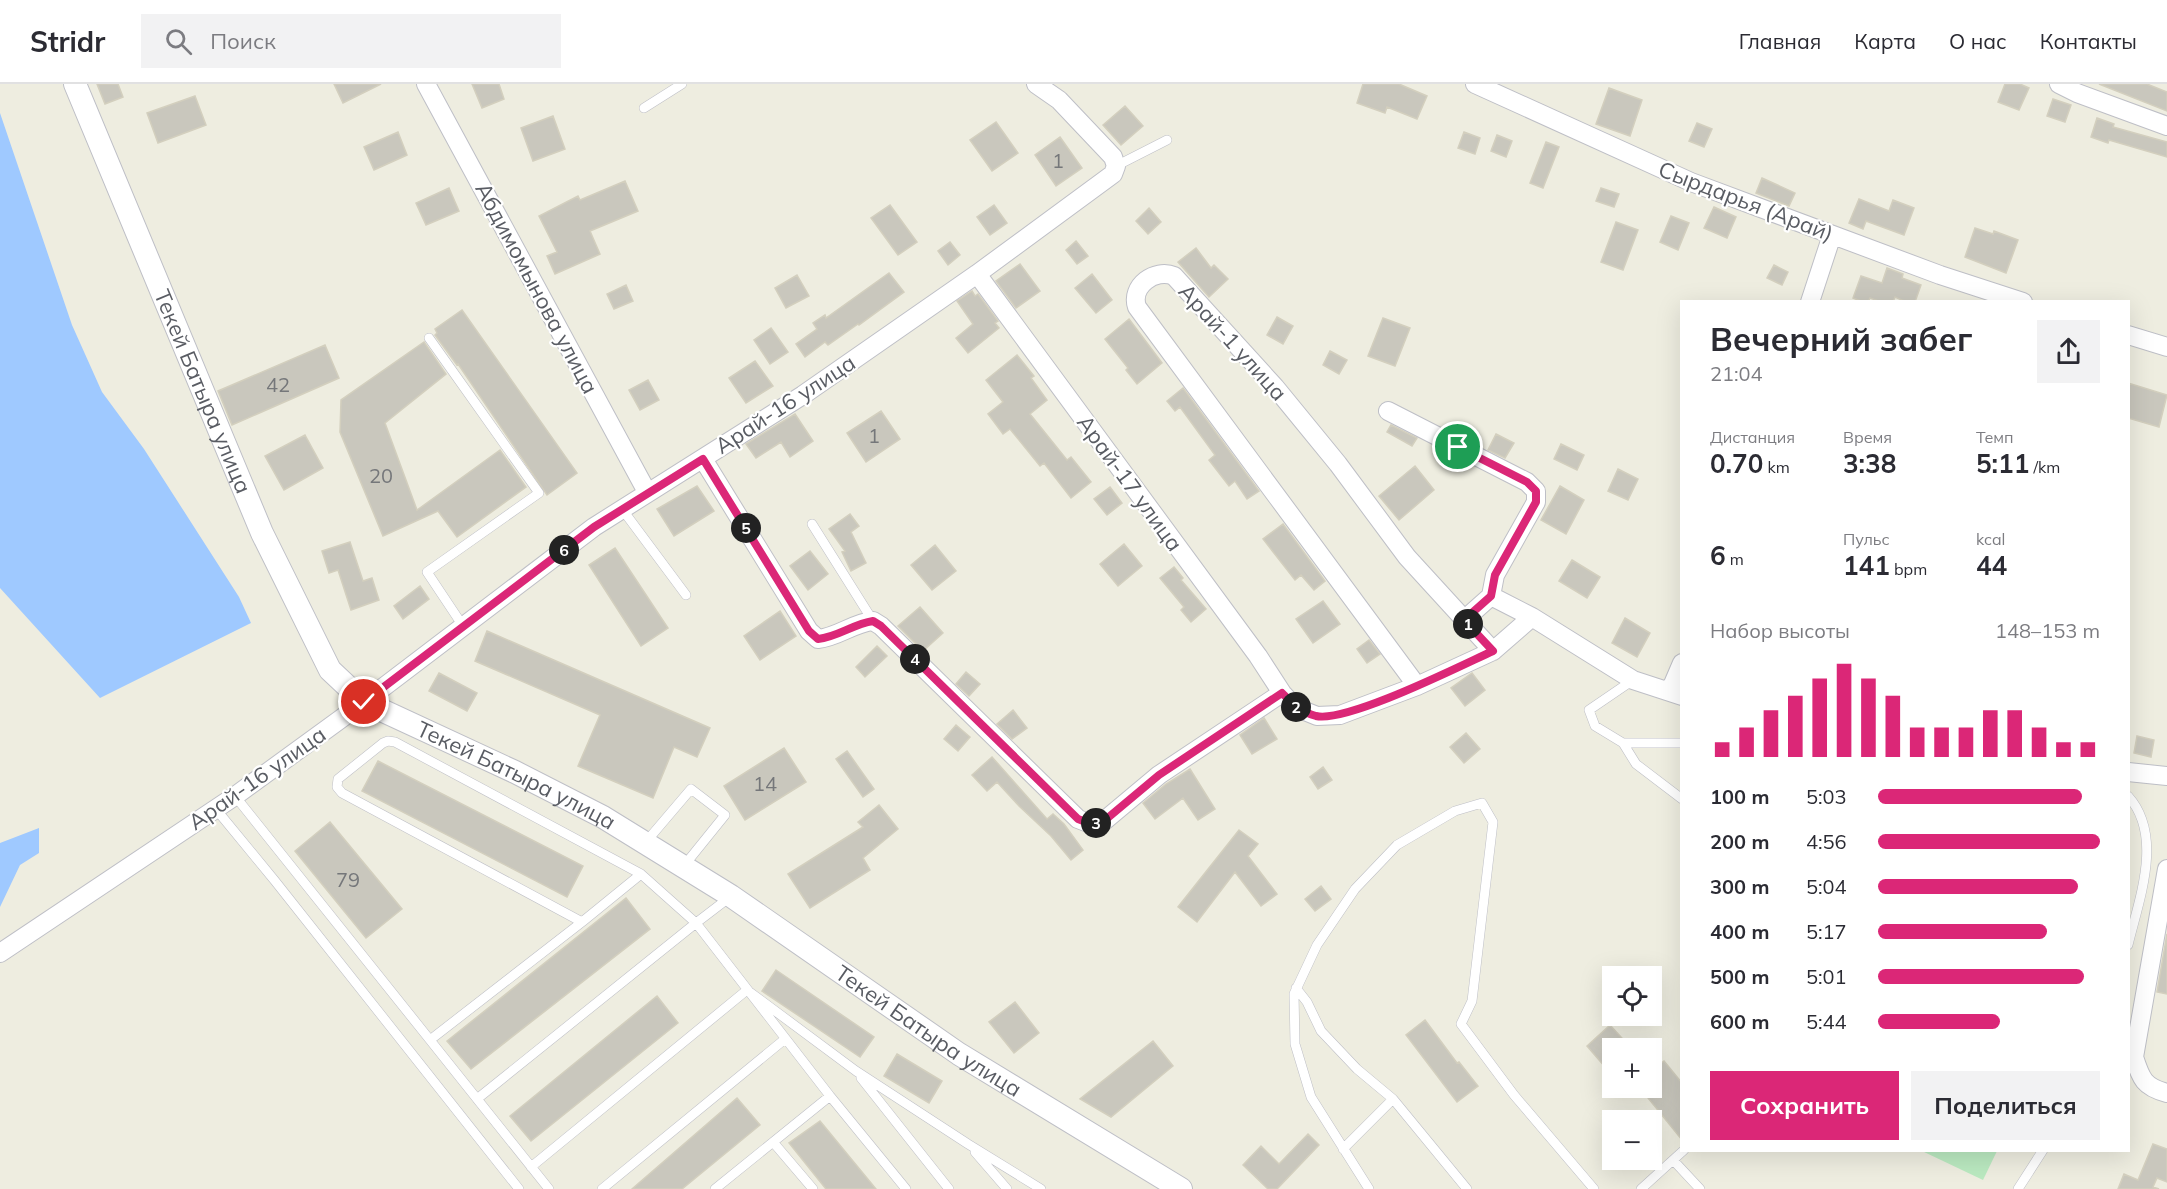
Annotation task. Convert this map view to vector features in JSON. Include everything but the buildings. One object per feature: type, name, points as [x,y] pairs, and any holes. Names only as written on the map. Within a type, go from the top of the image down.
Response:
[{"type":"street","name":"Текей Батыра улица","points":[[75,84],[262,533],[330,670],[364,702],[525,777],[603,817],[731,896],[959,1054],[1161,1185],[1181,1189]]},
{"type":"street","name":"Абдимомынова улица","points":[[426,84],[647,492]]},
{"type":"street","points":[[1036,84],[1059,100],[1115,162]]},
{"type":"street","name":"Сырдарья (Арай)","points":[[1475,84],[1692,182],[1940,275],[2017,300]]},
{"type":"street","points":[[2059,84],[2167,126]]},
{"type":"street","name":"Арай-16 улица","points":[[0,953],[235,796],[364,702],[594,527],[803,395],[976,274],[1113,174],[1115,162]]},
{"type":"street","points":[[1811,300],[1832,235]]},
{"type":"street","name":"Арай-1 улица","points":[[1417,686],[1137,307],[1135,300],[1137,293],[1149,278],[1167,273],[1174,276],[1275,387],[1338,464],[1407,557],[1493,651]]},
{"type":"street","name":"Арай-17 улица","points":[[976,274],[1258,657],[1282,693],[1296,707],[1317,716],[1340,715],[1417,686],[1493,651],[1532,617]]},
{"type":"street","points":[[2130,336],[2167,347]]},
{"type":"street","points":[[1388,411],[1527,482],[1536,491],[1536,502],[1495,575],[1491,596],[1464,620]]},
{"type":"street","points":[[703,459],[809,631],[818,639],[828,638],[863,622],[873,621],[1078,819],[1091,824],[1104,821],[1159,775],[1282,693]]},
{"type":"street","points":[[1491,596],[1532,617],[1633,680],[1675,694],[1673,684],[1680,668]]},
{"type":"street","points":[[2130,772],[2167,776]]},
{"type":"street","points":[[2167,869],[2134,1058],[2140,1078],[2155,1090],[2167,1093]]},
{"type":"lane","points":[[644,108],[682,84]]},
{"type":"lane","points":[[1115,162],[1167,140]]},
{"type":"lane","points":[[429,338],[539,493],[427,572],[463,626]]},
{"type":"lane","points":[[622,509],[686,595]]},
{"type":"lane","points":[[812,524],[873,621]]},
{"type":"lane","points":[[1633,680],[1589,710],[1595,726],[1623,743],[1636,765],[1680,798]]},
{"type":"lane","points":[[582,922],[342,793],[337,787],[338,779],[383,742],[395,742],[641,874],[696,924],[830,1096],[906,1189]]},
{"type":"lane","points":[[1623,743],[1680,743]]},
{"type":"lane","points":[[645,843],[691,789],[724,815],[683,867]]},
{"type":"lane","points":[[235,796],[549,1189]]},
{"type":"lane","points":[[2130,799],[2142,816],[2147,842],[2143,882],[2130,937]]},
{"type":"lane","points":[[1369,1189],[1311,1097],[1295,1044],[1293,994],[1317,945],[1355,889],[1397,845],[1455,812],[1482,803],[1493,822],[1472,1000],[1461,1024],[1514,1095],[1594,1189]]},
{"type":"lane","points":[[215,808],[519,1189]]},
{"type":"lane","points":[[430,1040],[641,874]]},
{"type":"lane","points":[[477,1099],[731,896]]},
{"type":"lane","points":[[1296,988],[1307,1002],[1321,1031],[1357,1070],[1393,1099],[1467,1189]]},
{"type":"lane","points":[[747,990],[856,1071],[1041,1189]]},
{"type":"lane","points":[[531,1167],[747,990]]},
{"type":"lane","points":[[602,1189],[785,1038]]},
{"type":"lane","points":[[856,1071],[949,1189]]},
{"type":"lane","points":[[715,1189],[830,1096]]},
{"type":"lane","points":[[1343,1149],[1393,1099]]},
{"type":"lane","points":[[773,1142],[813,1189]]},
{"type":"lane","points":[[968,1144],[1007,1189]]},
{"type":"lane","points":[[1641,1189],[1682,1152]]},
{"type":"lane","points":[[2018,1189],[2042,1152]]},
{"type":"lane","points":[[1673,1160],[1700,1189]]},
{"type":"green space","points":[[1924,1152],[1996,1152],[1983,1180]]},
{"type":"water","points":[[0,113],[72,325],[102,392],[144,449],[239,597],[251,623],[100,698],[0,588]]},
{"type":"water","points":[[39,828],[39,853],[20,865],[0,907],[0,843]]},
{"type":"route","points":[[364,702],[594,527],[703,459],[809,631],[818,639],[828,638],[863,622],[873,621],[881,626],[1078,819],[1091,824],[1104,821],[1159,775],[1282,693],[1296,707],[1317,716],[1340,715],[1417,686],[1493,651],[1464,620],[1491,596],[1495,575],[1536,502],[1536,491],[1527,482],[1458,447]]}]
